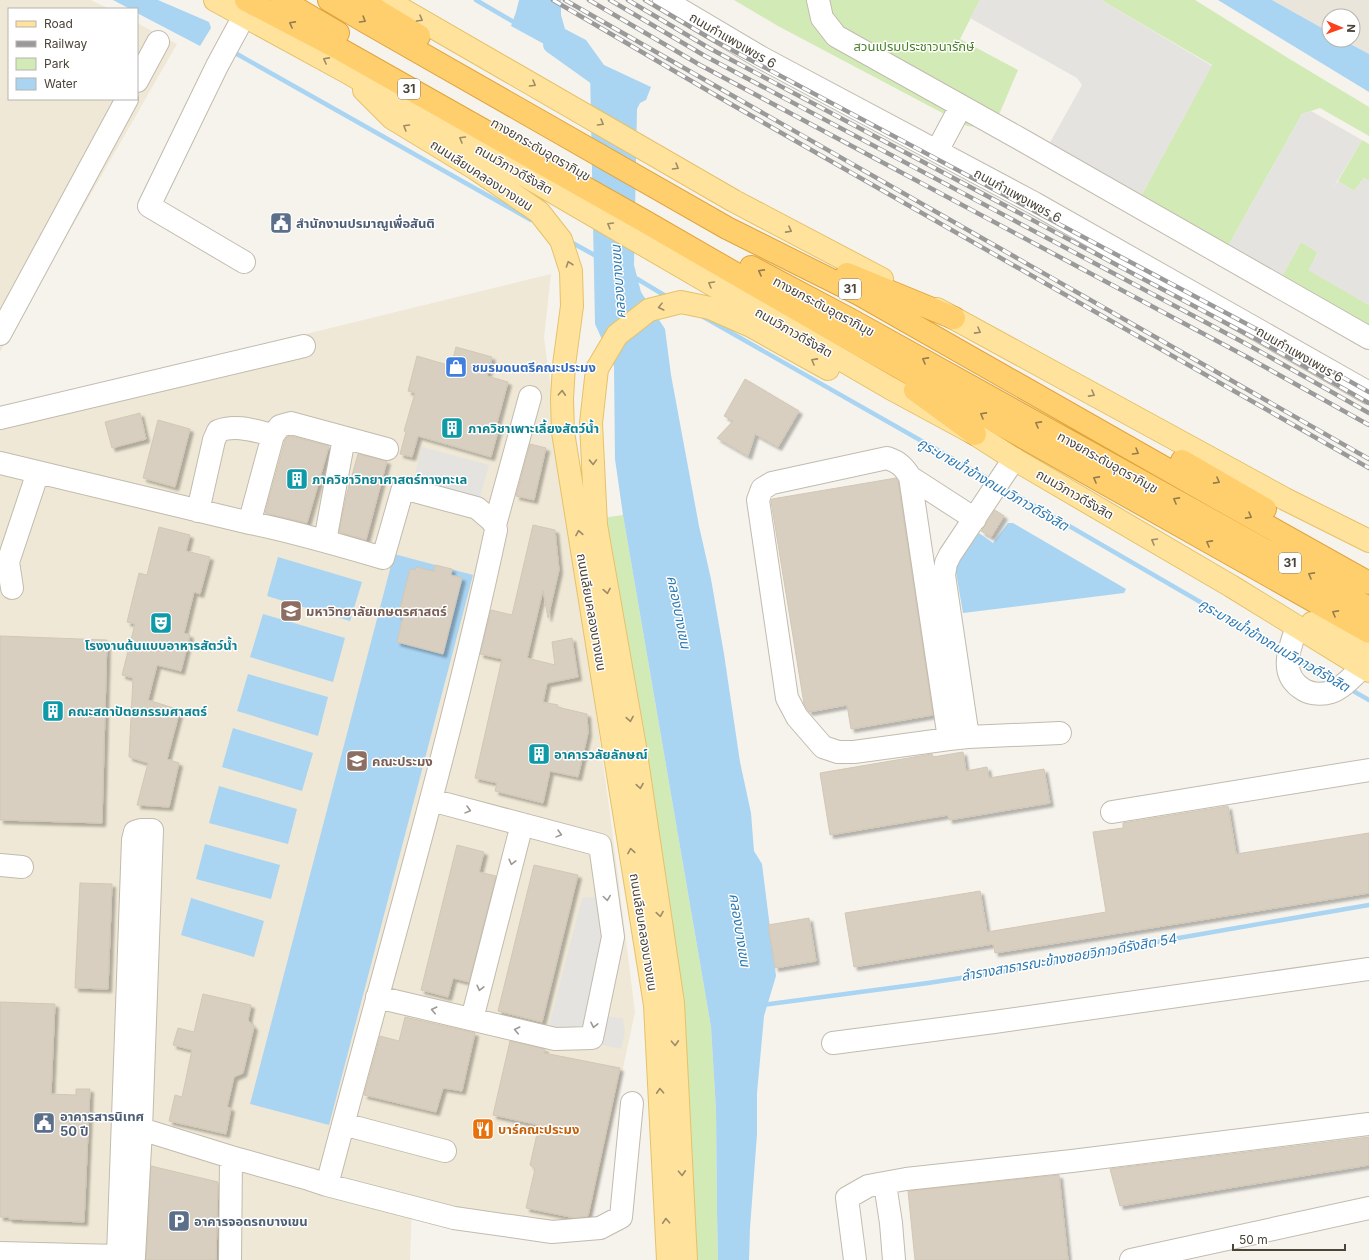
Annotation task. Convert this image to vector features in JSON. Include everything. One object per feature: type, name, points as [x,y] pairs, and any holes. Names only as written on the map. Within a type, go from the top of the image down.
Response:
[{"type":"highway","name":"ทางยกระดับอุตราภิมุข","points":[[282,0],[732,257],[858,324],[1369,608]]},
{"type":"highway","name":"ทางยกระดับอุตราภิมุข","points":[[329,0],[727,228],[859,294],[1219,500],[1369,582]]},
{"type":"highway","name":"31","points":[[360,0],[567,114],[642,158],[726,217],[828,266],[1225,485],[1369,571]]},
{"type":"highway","name":"ถนนวิภาวดีรังสิต","points":[[245,8],[336,48],[570,191],[644,220],[833,330],[1369,632]]},
{"type":"highway","points":[[828,266],[954,318]]},
{"type":"highway","points":[[833,330],[975,434]]},
{"type":"main road","name":"ถนนวิภาวดีรังสิต","points":[[215,0],[245,8],[345,71],[570,191],[644,245],[890,388],[975,434],[1003,475],[1231,586],[1297,627],[1357,672]]},
{"type":"main road","name":"31","points":[[386,0],[567,114]]},
{"type":"main road","name":"ถนนเลียบคลองบางเขน","points":[[345,71],[392,118],[476,169],[539,212],[561,240],[571,271],[572,306],[564,365],[563,432],[655,1005],[668,1260]]},
{"type":"main road","name":"31","points":[[642,158],[734,201],[954,318],[1285,499],[1369,541]]},
{"type":"main road","name":"ถนนเลียบคลองบางเขน","points":[[686,1260],[673,1003],[635,747],[596,525],[591,423],[597,369],[617,335],[649,310],[681,302],[710,308],[751,326],[829,369],[890,388]]},
{"type":"main road","points":[[1285,499],[1369,553]]},
{"type":"main road","points":[[1231,586],[1357,672]]},
{"type":"street","name":"ถนนกำแพงเพชร 6","points":[[664,0],[762,58],[1034,203],[1369,393]]},
{"type":"street","points":[[818,0],[822,18],[836,36],[1369,338]]},
{"type":"street","points":[[244,262],[149,206],[245,8]]},
{"type":"street","points":[[138,79],[158,42]]},
{"type":"street","points":[[0,334],[126,100]]},
{"type":"street","points":[[937,151],[961,106]]},
{"type":"street","points":[[0,418],[304,346]]},
{"type":"street","points":[[327,1185],[431,800],[478,614],[496,530],[495,525],[530,397]]},
{"type":"street","points":[[250,523],[273,435],[280,426],[292,423],[387,449]]},
{"type":"street","points":[[198,511],[214,440],[218,431],[224,429],[247,429],[273,435]]},
{"type":"street","points":[[325,541],[344,438]]},
{"type":"street","points":[[959,738],[910,477],[905,468],[896,461],[887,458],[772,483],[762,489],[758,500],[787,698],[797,717],[823,747],[838,752],[854,752],[959,738],[1060,733]]},
{"type":"street","points":[[0,463],[274,528],[383,558],[403,488],[477,508],[495,525]]},
{"type":"street","points":[[12,588],[8,562],[38,472]]},
{"type":"street","points":[[959,738],[944,575],[946,563],[1003,475]]},
{"type":"street","points":[[910,477],[975,519]]},
{"type":"street","points":[[1297,627],[1289,653],[1289,676],[1296,685],[1305,691],[1317,694],[1330,692],[1357,672]]},
{"type":"street","points":[[1112,812],[1369,770]]},
{"type":"street","points":[[378,996],[555,1039],[592,1038],[613,937],[600,845],[431,800]]},
{"type":"street","points":[[472,1019],[522,824]]},
{"type":"street","points":[[0,1253],[118,1258],[134,1257],[132,1129],[133,840],[135,832],[141,830],[152,830],[132,1129]]},
{"type":"street","points":[[0,865],[22,866]]},
{"type":"street","points":[[833,1043],[994,1022],[1369,969]]},
{"type":"street","points":[[132,1129],[327,1185],[454,1218],[552,1232],[600,1228],[621,1217],[632,1103]]},
{"type":"street","points":[[343,1124],[446,1151]]},
{"type":"street","points":[[855,1260],[847,1198],[868,1186],[906,1179],[1072,1161],[1369,1124]]},
{"type":"street","points":[[230,1260],[231,1157]]},
{"type":"street","points":[[885,1184],[891,1223],[894,1260]]},
{"type":"street","points":[[1131,1260],[1369,1208]]},
{"type":"shaded area","points":[[0,0],[91,0],[107,8],[8,8],[8,100],[138,100],[138,24],[177,44],[0,352]]},
{"type":"shaded area","points":[[980,0],[1101,0],[1212,66],[1140,198],[1048,146],[1082,85],[1077,78],[970,18]]},
{"type":"shaded area","points":[[1272,0],[1369,0],[1369,54],[1358,48],[1361,48],[1361,8],[1321,8],[1321,28]]},
{"type":"shaded area","points":[[1311,111],[1362,140],[1333,188],[1338,181],[1354,191],[1364,178],[1369,181],[1369,305],[1308,270],[1318,253],[1301,242],[1280,280],[1227,248],[1302,114]]},
{"type":"shaded area","name":"มหาวิทยาลัยเกษตรศาสตร์","points":[[551,274],[544,338],[610,814],[635,1012],[589,1228],[412,1204],[410,1260],[0,1260],[0,409]]},
{"type":"shaded area","points":[[422,447],[489,465],[478,504],[412,485]]},
{"type":"shaded area","points":[[612,895],[605,1016],[623,1018],[625,1032],[621,1049],[590,1042],[545,1041],[582,898]]},
{"type":"green space","name":"สวนเปรมประชาวนารักษ์","points":[[734,0],[980,0],[960,39],[1018,70],[998,117],[988,128],[967,126],[778,26]]},
{"type":"green space","points":[[1101,0],[1195,0],[1369,107],[1369,136],[1320,108],[1302,114],[1227,248],[1140,198],[1212,65]]},
{"type":"green space","points":[[1362,140],[1369,144],[1369,181],[1364,178],[1354,191],[1338,181]]},
{"type":"green space","points":[[1301,242],[1318,252],[1309,270],[1369,305],[1369,329],[1280,280]]},
{"type":"green space","points":[[623,515],[711,1027],[716,1110],[718,1260],[696,1260],[602,518]]},
{"type":"water","points":[[113,0],[158,0],[209,22],[211,28],[200,46],[138,14],[138,8],[128,8]]},
{"type":"water","points":[[519,0],[561,0],[561,15],[565,29],[586,40],[604,65],[651,87],[646,100],[640,103],[637,109],[634,265],[641,292],[665,329],[671,375],[699,526],[711,579],[724,654],[740,762],[751,813],[754,851],[762,864],[776,976],[764,1016],[757,1093],[757,1134],[749,1260],[718,1260],[716,1110],[711,1027],[623,515],[615,459],[614,366],[595,324],[590,69],[511,26]]},
{"type":"water","points":[[1218,0],[1272,0],[1321,28],[1321,48],[1358,48],[1369,54],[1369,92]]},
{"type":"water","points":[[1008,523],[1013,523],[1126,589],[1124,593],[963,613],[955,567],[979,533],[993,543]]},
{"type":"water","points":[[394,554],[473,575],[329,1125],[250,1104]]},
{"type":"water","points":[[278,557],[362,582],[350,621],[267,596]]},
{"type":"water","points":[[263,614],[345,638],[333,682],[250,657]]},
{"type":"water","points":[[248,674],[328,697],[318,736],[237,711]]},
{"type":"water","points":[[233,728],[313,753],[302,791],[222,767]]},
{"type":"water","points":[[219,786],[297,809],[288,844],[209,823]]},
{"type":"water","points":[[205,844],[280,865],[271,899],[196,879]]},
{"type":"water","points":[[191,898],[264,921],[254,957],[181,935]]},
{"type":"building","points":[[456,347],[492,357],[487,376],[508,382],[497,423],[500,424],[491,457],[418,436],[412,457],[400,454],[406,432],[404,431],[415,393],[408,391],[417,356],[451,366]]},
{"type":"building","points":[[745,379],[799,411],[778,447],[755,434],[748,456],[717,438],[733,421],[724,416]]},
{"type":"building","points":[[140,413],[146,439],[112,448],[105,422]]},
{"type":"building","points":[[158,420],[190,429],[175,487],[143,478]]},
{"type":"building","name":"ภาควิชาวิทยาศาสตร์ทางทะเล","points":[[291,436],[329,446],[307,523],[265,513],[285,440],[287,437]]},
{"type":"building","points":[[530,444],[546,448],[534,500],[516,496]]},
{"type":"building","points":[[358,454],[387,461],[366,540],[339,532],[346,497]]},
{"type":"building","points":[[896,478],[898,481],[933,715],[851,729],[847,705],[809,712],[804,704],[771,501],[772,499]]},
{"type":"building","points":[[995,510],[1004,516],[991,537],[981,531]]},
{"type":"building","points":[[533,525],[555,530],[559,570],[548,618],[543,590],[527,658],[555,665],[552,642],[572,638],[578,677],[547,683],[543,702],[587,714],[588,733],[578,777],[550,771],[543,803],[495,791],[497,783],[475,778],[502,659],[480,654],[491,610],[512,615]]},
{"type":"building","points":[[159,527],[190,535],[186,551],[210,557],[200,594],[194,592],[184,633],[190,635],[181,671],[157,665],[148,700],[180,710],[167,759],[179,763],[169,807],[137,805],[148,763],[129,757],[133,678],[122,675],[135,624],[127,622],[139,573],[147,575]]},
{"type":"building","points":[[435,565],[452,569],[451,575],[462,578],[443,654],[397,642],[403,617],[398,616],[410,569],[415,570],[416,567],[434,571]]},
{"type":"building","name":"คณะสถาปัตยกรรมศาสตร์","points":[[0,636],[107,640],[102,823],[0,820]]},
{"type":"building","points":[[963,752],[966,771],[987,767],[989,778],[1044,769],[1050,803],[949,820],[948,815],[830,835],[820,773],[932,754],[933,757]]},
{"type":"building","points":[[1228,806],[1236,854],[1369,833],[1369,893],[995,953],[993,944],[854,967],[845,913],[980,891],[987,932],[1106,912],[1093,832],[1123,828],[1123,823]]},
{"type":"building","points":[[457,845],[484,852],[479,872],[496,876],[469,982],[453,978],[448,997],[421,990]]},
{"type":"building","points":[[534,865],[578,875],[542,1022],[498,1011]]},
{"type":"building","points":[[80,883],[112,884],[108,989],[75,988]]},
{"type":"building","points":[[809,918],[816,961],[775,968],[768,925]]},
{"type":"building","points":[[203,994],[251,1005],[248,1020],[254,1027],[243,1073],[234,1077],[227,1107],[231,1108],[226,1134],[169,1121],[175,1095],[182,1097],[192,1050],[173,1045],[178,1028],[194,1032]]},
{"type":"building","name":"อาคารสารนิเทศ 50 ปี","points":[[0,1002],[55,1004],[51,1094],[76,1095],[76,1089],[90,1089],[84,1222],[9,1219],[9,1217],[0,1217]]},
{"type":"building","points":[[405,1017],[475,1033],[462,1091],[443,1088],[436,1112],[364,1095],[380,1036],[399,1041]]},
{"type":"building","points":[[510,1041],[545,1049],[544,1053],[620,1068],[588,1216],[575,1218],[526,1208],[535,1169],[530,1165],[539,1125],[493,1115]]},
{"type":"building","points":[[1369,1137],[1369,1165],[1120,1206],[1110,1169]]},
{"type":"building","name":"อาคารจอดรถบางเขน","points":[[151,1166],[218,1182],[216,1260],[146,1260]]},
{"type":"building","points":[[1059,1175],[1068,1260],[915,1260],[908,1191]]},
{"type":"waterway","points":[[476,0],[517,24]]},
{"type":"waterway","name":"คลองบางเขน","points":[[551,45],[607,85]]},
{"type":"waterway","points":[[237,54],[531,220]]},
{"type":"waterway","points":[[569,241],[598,257]]},
{"type":"waterway","name":"คูระบายน้ำข้างถนนวิภาวดีรังสิต","points":[[634,277],[669,298]]},
{"type":"waterway","name":"คูระบายน้ำข้างถนนวิภาวดีรังสิต","points":[[700,315],[992,481]]},
{"type":"waterway","name":"คูระบายน้ำข้างถนนวิภาวดีรังสิต","points":[[1002,487],[1283,650]]},
{"type":"waterway","name":"คูระบายน้ำข้างถนนวิภาวดีรังสิต","points":[[1294,657],[1336,681]]},
{"type":"waterway","name":"คูระบายน้ำข้างถนนวิภาวดีรังสิต","points":[[1348,688],[1369,700]]},
{"type":"waterway","name":"ลำรางสาธารณะข้างซอยวิภาวดีรังสิต 54","points":[[762,1005],[928,983],[1032,967],[1167,940],[1369,905]]},
{"type":"railway","points":[[553,0],[729,103],[1369,468]]},
{"type":"railway","points":[[565,0],[1369,459]]},
{"type":"railway","points":[[589,0],[700,65],[1247,357],[1369,425]]},
{"type":"railway","points":[[610,0],[705,56],[1252,347],[1369,413]]},
{"type":"railway","points":[[628,0],[709,48],[1256,339],[1369,403]]},
{"type":"railway","points":[[645,0],[713,40],[1260,331],[1369,392]]},
{"type":"place","name":"สำนักงานปรมาณูเพื่อสันติ","points":[[281,223]]},
{"type":"place","name":"ชมรมดนตรีคณะประมง","points":[[456,367]]},
{"type":"place","name":"ภาควิชาเพาะเลี้ยงสัตว์น้ำ","points":[[452,428]]},
{"type":"place","name":"ภาควิชาวิทยาศาสตร์ทางทะเล","points":[[297,479]]},
{"type":"place","name":"มหาวิทยาลัยเกษตรศาสตร์","points":[[291,611]]},
{"type":"place","name":"โรงงานต้นแบบอาหารสัตว์น้ำ","points":[[161,623]]},
{"type":"place","name":"คณะสถาปัตยกรรมศาสตร์","points":[[53,711]]},
{"type":"place","name":"อาคารวลัยลักษณ์","points":[[539,754]]},
{"type":"place","name":"คณะประมง","points":[[357,761]]},
{"type":"place","name":"อาคารสารนิเทศ 50 ปี","points":[[44,1123]]},
{"type":"place","name":"บาร์คณะประมง","points":[[483,1129]]},
{"type":"place","name":"อาคารจอดรถบางเขน","points":[[179,1221]]}]
